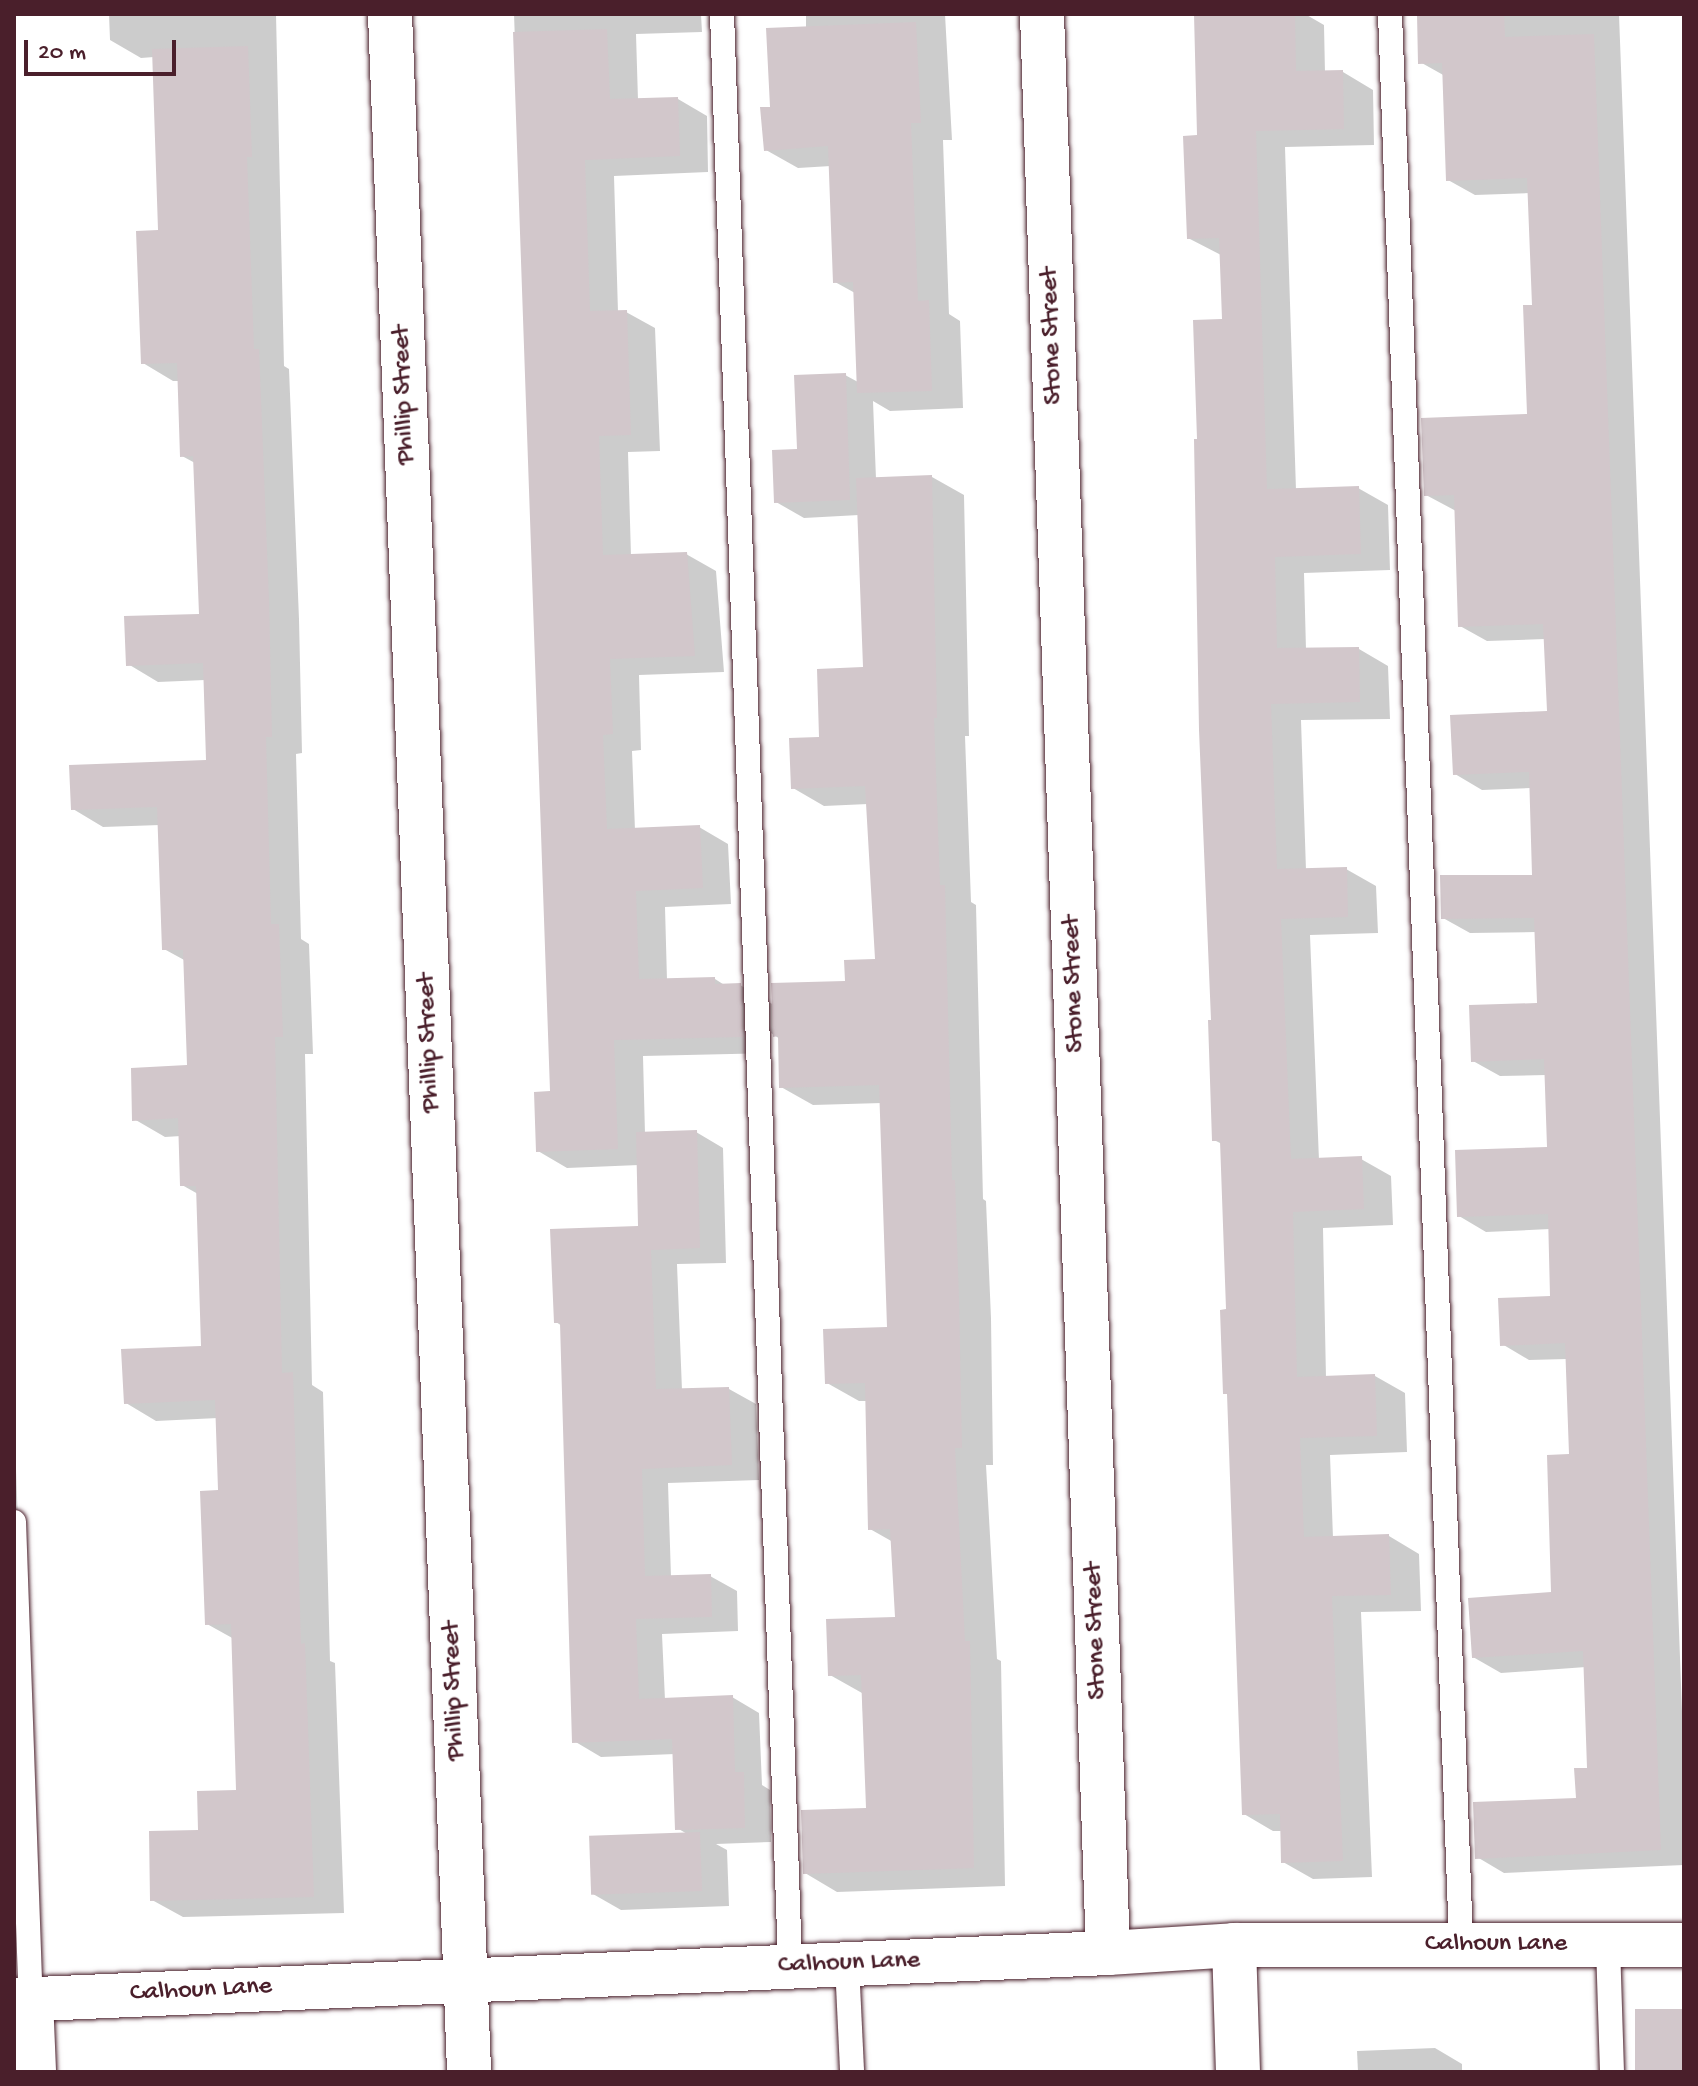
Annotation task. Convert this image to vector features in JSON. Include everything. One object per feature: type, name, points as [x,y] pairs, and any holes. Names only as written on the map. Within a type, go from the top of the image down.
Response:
[{"type":"street","name":"Phillip Street","points":[[390,14],[469,2072]]},
{"type":"street","name":"Stone Street","points":[[1042,14],[1108,1953]]},
{"type":"street","name":"Calhoun Lane","points":[[22,1999],[1234,1945],[1684,1945]]},
{"type":"street","points":[[1234,1945],[1238,2072]]},
{"type":"street","points":[[22,1999],[34,2072]]},
{"type":"lane","points":[[722,14],[790,1966]]},
{"type":"lane","points":[[1390,14],[1461,1945]]},
{"type":"lane","points":[[14,1522],[22,1999]]},
{"type":"lane","points":[[1608,1945],[1612,2072]]},
{"type":"lane","points":[[847,1964],[852,2072]]},
{"type":"building","points":[[1194,14],[1295,14],[1296,71],[1343,70],[1344,129],[1256,131],[1267,489],[1359,486],[1361,554],[1275,557],[1277,648],[1359,647],[1360,702],[1271,704],[1277,869],[1347,867],[1348,917],[1281,919],[1291,1159],[1362,1156],[1364,1209],[1293,1212],[1297,1377],[1375,1374],[1377,1436],[1300,1438],[1304,1537],[1389,1534],[1391,1595],[1332,1596],[1343,1861],[1281,1863],[1280,1814],[1242,1815],[1227,1394],[1223,1394],[1220,1310],[1226,1309],[1220,1141],[1212,1141],[1208,1020],[1211,1020],[1199,730],[1194,439],[1197,439],[1193,320],[1222,319],[1219,238],[1187,239],[1183,136],[1197,135]]},
{"type":"building","points":[[1417,14],[1504,14],[1505,37],[1594,34],[1661,1850],[1475,1859],[1473,1802],[1576,1798],[1574,1768],[1587,1768],[1583,1651],[1472,1658],[1468,1598],[1551,1592],[1547,1455],[1569,1454],[1565,1343],[1500,1346],[1498,1298],[1550,1296],[1548,1214],[1457,1217],[1455,1150],[1547,1147],[1544,1059],[1471,1062],[1469,1005],[1537,1003],[1534,918],[1441,919],[1440,875],[1532,875],[1529,772],[1453,775],[1450,715],[1547,711],[1543,624],[1458,627],[1454,495],[1424,496],[1421,418],[1527,414],[1523,305],[1532,305],[1527,178],[1446,181],[1442,63],[1418,64]]},
{"type":"building","points":[[916,22],[921,123],[911,123],[918,301],[929,300],[932,391],[857,393],[853,282],[833,283],[828,146],[764,151],[760,107],[770,107],[766,28]]},
{"type":"building","points":[[607,29],[610,99],[678,97],[680,156],[585,160],[590,311],[627,310],[631,435],[599,436],[603,555],[687,552],[695,656],[610,659],[613,734],[603,735],[607,829],[700,825],[703,888],[636,891],[639,979],[715,977],[715,984],[741,983],[743,1037],[614,1040],[618,1149],[536,1152],[534,1092],[550,1091],[513,32]]},
{"type":"building","points":[[248,46],[252,157],[247,157],[254,349],[259,349],[269,600],[272,737],[266,737],[271,924],[279,924],[283,1037],[275,1037],[282,1373],[293,1372],[301,1644],[305,1643],[314,1897],[150,1901],[149,1831],[198,1830],[197,1791],[236,1790],[231,1624],[205,1625],[200,1491],[218,1490],[215,1400],[124,1404],[121,1349],[201,1346],[196,1186],[180,1186],[178,1118],[132,1121],[131,1068],[187,1065],[183,950],[162,950],[157,807],[71,810],[69,765],[206,760],[203,663],[126,666],[124,616],[199,614],[193,456],[180,457],[177,363],[141,364],[136,231],[158,230],[152,49]]},
{"type":"building","points":[[846,373],[850,500],[774,503],[772,450],[797,449],[794,375]]},
{"type":"building","points":[[932,475],[937,718],[934,718],[940,885],[945,885],[952,1180],[955,1180],[959,1299],[962,1448],[955,1448],[965,1641],[970,1641],[974,1868],[803,1874],[801,1810],[866,1808],[861,1675],[828,1676],[826,1619],[895,1617],[890,1529],[868,1530],[865,1383],[825,1384],[823,1329],[887,1327],[879,1085],[779,1088],[778,1036],[773,1037],[771,983],[845,981],[844,960],[875,959],[865,786],[791,789],[789,738],[819,737],[817,669],[863,667],[856,478]]},
{"type":"building","points":[[697,1130],[700,1248],[651,1250],[656,1389],[729,1387],[732,1465],[642,1469],[645,1576],[711,1574],[712,1617],[636,1619],[639,1699],[733,1695],[735,1772],[744,1772],[745,1828],[675,1830],[672,1739],[572,1743],[560,1323],[554,1323],[550,1229],[638,1226],[636,1132]]},
{"type":"building","points":[[700,1832],[702,1891],[591,1895],[589,1836]]},
{"type":"building","points":[[1635,2009],[1684,2009],[1684,2072],[1635,2072]]}]
